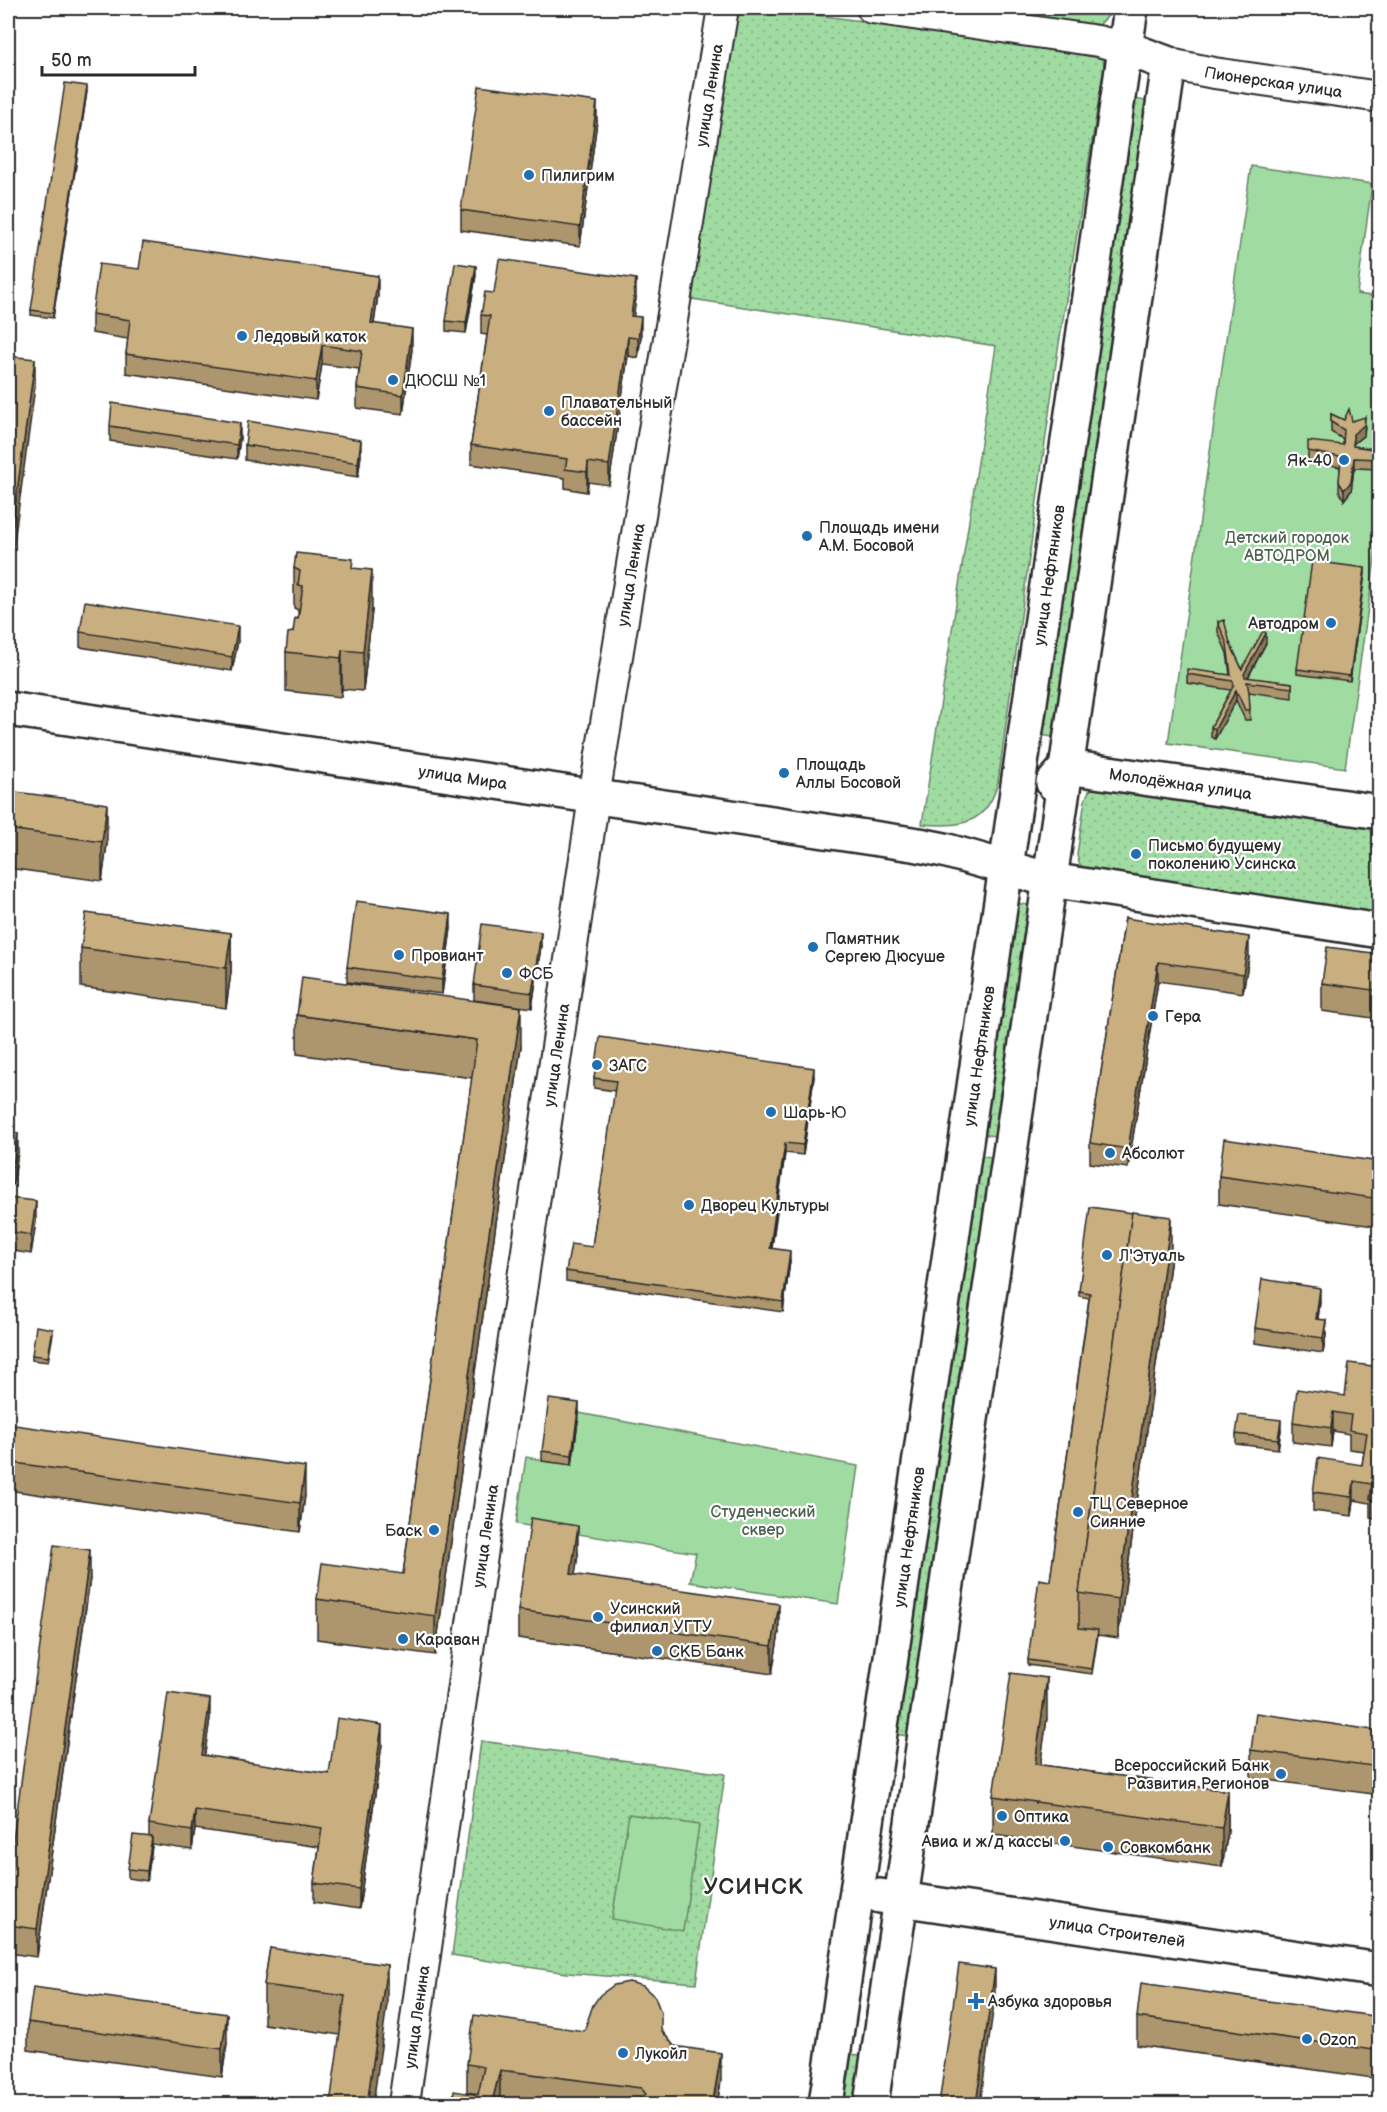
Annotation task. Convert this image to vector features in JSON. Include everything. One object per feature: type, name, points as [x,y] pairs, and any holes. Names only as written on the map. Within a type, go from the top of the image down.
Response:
[{"type":"main road","name":"улица Нефтяников","points":[[826,2104],[1131,8]]},
{"type":"main road","points":[[871,2104],[1169,64],[1126,48]]},
{"type":"main road","name":"улица Мира","points":[[8,709],[920,845],[1006,868]]},
{"type":"main road","points":[[1012,831],[1066,767]]},
{"type":"main road","name":"Молодёжная улица","points":[[1066,767],[1380,812]]},
{"type":"main road","name":"улица Мира","points":[[920,845],[970,844],[1012,831]]},
{"type":"main road","points":[[1006,868],[1050,880],[1380,931]]},
{"type":"main road","points":[[966,1143],[1011,1149]]},
{"type":"main road","name":"улица Строителей","points":[[857,1892],[1380,1970]]},
{"type":"street","name":"улица Ленина","points":[[404,2104],[594,797],[723,8]]},
{"type":"street","points":[[872,8],[1098,41],[1126,48]]},
{"type":"street","name":"Пионерская улица","points":[[1169,64],[1214,73],[1380,97]]},
{"type":"green space","points":[[749,8],[1093,51],[1103,60],[1104,68],[1057,356],[998,782],[987,807],[971,820],[960,823],[922,824],[996,346],[686,298],[732,21]]},
{"type":"green space","points":[[1048,8],[1113,8],[1112,12],[1095,29],[1046,23]]},
{"type":"green space","points":[[1134,99],[1146,101],[1052,737],[1040,735]]},
{"type":"green space","name":"Детский городок АВТОДРОМ","points":[[1251,166],[1372,184],[1357,294],[1379,297],[1379,531],[1345,768],[1168,743]]},
{"type":"green space","points":[[1097,786],[1379,822],[1379,917],[1085,870],[1079,863],[1077,855],[1085,800],[1089,791]]},
{"type":"green space","points":[[1016,903],[1028,905],[994,1136],[982,1134]]},
{"type":"green space","points":[[979,1155],[991,1157],[907,1736],[894,1734]]},
{"type":"green space","name":"Студенческий сквер","points":[[579,1413],[858,1466],[838,1604],[690,1582],[696,1553],[516,1524],[526,1457],[572,1465]]},
{"type":"green space","points":[[481,1741],[725,1774],[696,1983],[567,1973],[452,1955]]},
{"type":"green space","points":[[629,1814],[699,1825],[683,1931],[612,1919]]},
{"type":"green space","points":[[848,2054],[860,2055],[853,2104],[840,2104]]},
{"type":"building","points":[[65,83],[87,86],[53,313],[31,310]]},
{"type":"building","name":"Пилигрим","points":[[479,86],[597,102],[580,227],[461,210]]},
{"type":"building","name":"Ледовый каток","points":[[143,242],[378,276],[371,323],[412,329],[403,395],[357,388],[362,351],[322,345],[316,381],[126,354],[130,320],[92,314],[99,264],[139,269]]},
{"type":"building","name":"Плавательный бассейн","points":[[499,259],[636,279],[631,316],[641,317],[638,338],[628,337],[609,465],[588,462],[587,472],[565,469],[567,459],[471,445],[490,316],[481,315],[485,292],[494,293]]},
{"type":"building","points":[[455,263],[476,266],[466,323],[446,321]]},
{"type":"building","points":[[8,356],[35,359],[8,558]]},
{"type":"building","points":[[112,403],[240,423],[237,445],[110,426]]},
{"type":"building","points":[[1349,409],[1352,421],[1365,417],[1364,425],[1353,434],[1353,446],[1380,450],[1380,459],[1354,458],[1351,482],[1344,490],[1339,482],[1341,457],[1308,451],[1308,441],[1343,445],[1344,430],[1331,422],[1331,414],[1344,420]]},
{"type":"building","points":[[248,421],[361,440],[358,463],[245,445]]},
{"type":"building","points":[[296,553],[353,559],[352,568],[372,570],[363,652],[342,650],[341,658],[286,652],[288,633],[293,632],[295,618],[298,619],[303,586],[298,585],[300,571],[294,568]]},
{"type":"building","name":"Автодром","points":[[1312,561],[1365,568],[1350,676],[1297,669]]},
{"type":"building","points":[[85,601],[238,626],[232,657],[80,632]]},
{"type":"building","points":[[1224,620],[1230,643],[1242,669],[1263,631],[1266,633],[1244,674],[1245,677],[1292,683],[1292,688],[1247,682],[1250,710],[1245,710],[1236,690],[1215,729],[1211,727],[1234,685],[1233,681],[1187,674],[1187,669],[1231,675],[1227,644],[1218,622]]},
{"type":"building","points":[[8,791],[107,804],[102,842],[8,829]]},
{"type":"building","name":"Провиант","points":[[356,901],[451,914],[442,980],[347,967]]},
{"type":"building","points":[[86,913],[231,933],[226,968],[81,948]]},
{"type":"building","points":[[1125,918],[1249,937],[1243,974],[1158,962],[1128,1149],[1090,1143]]},
{"type":"building","name":"ФСБ","points":[[482,924],[541,932],[532,993],[474,985]]},
{"type":"building","points":[[1327,947],[1380,954],[1380,991],[1322,983]]},
{"type":"building","points":[[302,977],[521,1007],[435,1616],[317,1599],[322,1563],[403,1574],[477,1040],[297,1015]]},
{"type":"building","name":"Дворец Культуры","points":[[600,1037],[814,1068],[803,1145],[785,1143],[770,1248],[790,1251],[783,1302],[566,1271],[571,1244],[592,1247],[616,1081],[594,1078]]},
{"type":"building","points":[[8,1131],[18,1133],[13,1166],[8,1165]]},
{"type":"building","points":[[1224,1139],[1380,1162],[1380,1199],[1219,1176]]},
{"type":"building","points":[[8,1198],[36,1201],[31,1235],[8,1231]]},
{"type":"building","name":"ТЦ Северное Сияние","points":[[1090,1207],[1132,1213],[1079,1593],[1079,1628],[1098,1630],[1092,1669],[1028,1660],[1039,1579],[1050,1581],[1090,1293],[1079,1291]]},
{"type":"building","points":[[1132,1212],[1171,1217],[1118,1599],[1079,1593]]},
{"type":"building","points":[[1262,1279],[1320,1288],[1316,1319],[1326,1320],[1323,1338],[1255,1328]]},
{"type":"building","points":[[36,1326],[53,1329],[48,1357],[32,1355]]},
{"type":"building","points":[[1349,1363],[1380,1367],[1380,1501],[1370,1499],[1372,1484],[1354,1481],[1352,1497],[1313,1492],[1318,1458],[1362,1465],[1367,1433],[1349,1430],[1351,1415],[1333,1412],[1331,1428],[1293,1422],[1297,1389],[1345,1396]]},
{"type":"building","points":[[549,1399],[579,1403],[572,1455],[542,1451]]},
{"type":"building","points":[[1239,1415],[1281,1420],[1278,1439],[1236,1434]]},
{"type":"building","points":[[8,1424],[305,1467],[300,1503],[8,1462]]},
{"type":"building","points":[[531,1518],[578,1526],[571,1574],[779,1604],[772,1646],[518,1610]]},
{"type":"building","points":[[54,1545],[90,1550],[37,1929],[8,1925],[8,1876]]},
{"type":"building","points":[[1011,1673],[1047,1678],[1035,1764],[1228,1791],[1222,1828],[993,1796]]},
{"type":"building","points":[[168,1693],[210,1699],[202,1755],[329,1774],[337,1718],[382,1725],[359,1889],[314,1883],[322,1828],[195,1810],[192,1831],[149,1824]]},
{"type":"building","points":[[1256,1713],[1380,1731],[1380,1767],[1251,1750]]},
{"type":"building","points":[[133,1835],[152,1837],[147,1871],[128,1869]]},
{"type":"building","points":[[270,1948],[387,1965],[367,2104],[330,2104],[345,1996],[264,1985]]},
{"type":"building","points":[[959,1964],[995,1969],[976,2104],[939,2104]]},
{"type":"building","points":[[629,1982],[643,1986],[655,1997],[661,2013],[661,2030],[674,2046],[721,2053],[713,2101],[716,2104],[655,2104],[653,2102],[650,2104],[619,2104],[621,2102],[633,2103],[646,2094],[641,2088],[500,2070],[493,2098],[509,2100],[508,2104],[452,2104],[454,2091],[478,2095],[484,2067],[467,2064],[474,2015],[584,2031],[593,2005],[600,1995],[614,1985]]},
{"type":"building","points":[[1141,1983],[1380,2017],[1380,2051],[1137,2017]]},
{"type":"building","points":[[33,1987],[227,2014],[222,2049],[28,2022]]},
{"type":"place","name":"Пилигрим","points":[[529,175]]},
{"type":"place","name":"Ледовый каток","points":[[242,336]]},
{"type":"place","name":"ДЮСШ №1","points":[[393,380]]},
{"type":"place","name":"Плавательный бассейн","points":[[549,411]]},
{"type":"place","name":"Як-40","points":[[1344,460]]},
{"type":"place","name":"Площадь имени А.М. Босовой","points":[[807,536]]},
{"type":"place","name":"Автодром","points":[[1331,623]]},
{"type":"place","name":"Площадь Аллы Босовой","points":[[784,773]]},
{"type":"place","name":"Письмо будущему поколению Усинска","points":[[1136,854]]},
{"type":"place","name":"Памятник Сергею Дюсуше","points":[[813,947]]},
{"type":"place","name":"Провиант","points":[[399,955]]},
{"type":"place","name":"ФСБ","points":[[507,973]]},
{"type":"place","name":"Гера","points":[[1153,1016]]},
{"type":"place","name":"ЗАГС","points":[[597,1065]]},
{"type":"place","name":"Шарь-Ю","points":[[771,1112]]},
{"type":"place","name":"Абсолют","points":[[1110,1153]]},
{"type":"place","name":"Дворец Культуры","points":[[689,1205]]},
{"type":"place","name":"Л'Этуаль","points":[[1107,1255]]},
{"type":"place","name":"ТЦ Северное Сияние","points":[[1078,1512]]},
{"type":"place","name":"Баск","points":[[434,1530]]},
{"type":"place","name":"Усинский филиал УГТУ","points":[[598,1617]]},
{"type":"place","name":"Караван","points":[[403,1639]]},
{"type":"place","name":"СКБ Банк","points":[[657,1651]]},
{"type":"place","name":"Всероссийский Банк Развития Регионов","points":[[1281,1774]]},
{"type":"place","name":"Оптика","points":[[1002,1816]]},
{"type":"place","name":"Авиа и ж/д кассы","points":[[1065,1841]]},
{"type":"place","name":"Совкомбанк","points":[[1108,1847]]},
{"type":"place","name":"Азбука здоровья","points":[[976,2001]]},
{"type":"place","name":"Ozon","points":[[1307,2039]]},
{"type":"place","name":"Лукойл","points":[[623,2053]]},
{"type":"district","name":"УСИНСК","points":[[754,1886]]}]
